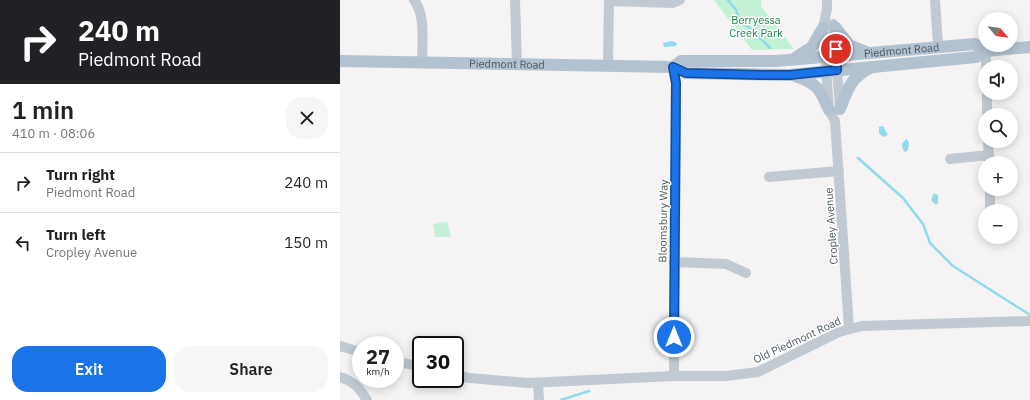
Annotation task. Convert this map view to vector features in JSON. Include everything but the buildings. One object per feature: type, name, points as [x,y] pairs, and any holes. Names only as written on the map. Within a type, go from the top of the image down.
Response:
[{"type":"main road","points":[[791,60],[808,52],[829,28],[849,45],[870,54]]},
{"type":"main road","name":"Piedmont Road","points":[[673,67],[681,61],[791,60],[870,54],[938,46],[975,44],[978,46]]},
{"type":"main road","name":"Piedmont Road","points":[[1018,48],[1030,47]]},
{"type":"main road","name":"Piedmont Road","points":[[340,60],[673,67],[686,73],[790,75],[976,57],[984,52]]},
{"type":"main road","points":[[790,75],[809,81],[820,89],[834,109],[853,80],[873,66]]},
{"type":"street","points":[[414,0],[419,7],[422,31],[422,61]]},
{"type":"street","points":[[515,0],[517,63]]},
{"type":"street","points":[[608,65],[609,1],[673,3],[680,0]]},
{"type":"street","points":[[935,0],[938,46]]},
{"type":"street","name":"Cropley Avenue","points":[[827,5],[849,328]]},
{"type":"street","name":"Bloomsbury Way","points":[[673,67],[676,83],[674,376]]},
{"type":"street","points":[[950,159],[978,159]]},
{"type":"street","points":[[769,177],[839,171]]},
{"type":"street","points":[[674,262],[726,264],[746,273]]},
{"type":"street","name":"Old Piedmont Road","points":[[464,377],[538,383],[674,376],[726,376],[758,372],[849,328],[862,326],[1030,321]]},
{"type":"street","points":[[340,346],[352,349]]},
{"type":"street","points":[[340,377],[349,379],[360,388],[367,400]]},
{"type":"street","points":[[538,383],[539,400]]},
{"type":"green space","name":"Berryessa Creek Park","points":[[714,0],[761,0],[761,6],[794,49],[752,50]]},
{"type":"green space","points":[[447,222],[451,237],[435,237],[433,224]]},
{"type":"water","points":[[672,41],[677,43],[676,46],[664,47],[663,43]]},
{"type":"water","points":[[883,126],[888,135],[883,137],[879,133],[879,127]]},
{"type":"water","points":[[906,139],[909,142],[908,150],[905,152],[902,144]]},
{"type":"water","points":[[934,193],[938,195],[938,203],[936,205],[931,200]]},
{"type":"waterway","points":[[728,0],[736,10],[741,23],[750,28],[770,48]]},
{"type":"waterway","points":[[858,158],[903,198],[923,224],[930,243],[953,266],[1030,315]]},
{"type":"waterway","points":[[561,400],[589,391]]},
{"type":"route","points":[[674,337],[676,83],[673,67],[686,73],[761,75],[790,75],[837,70],[836,49]]}]
